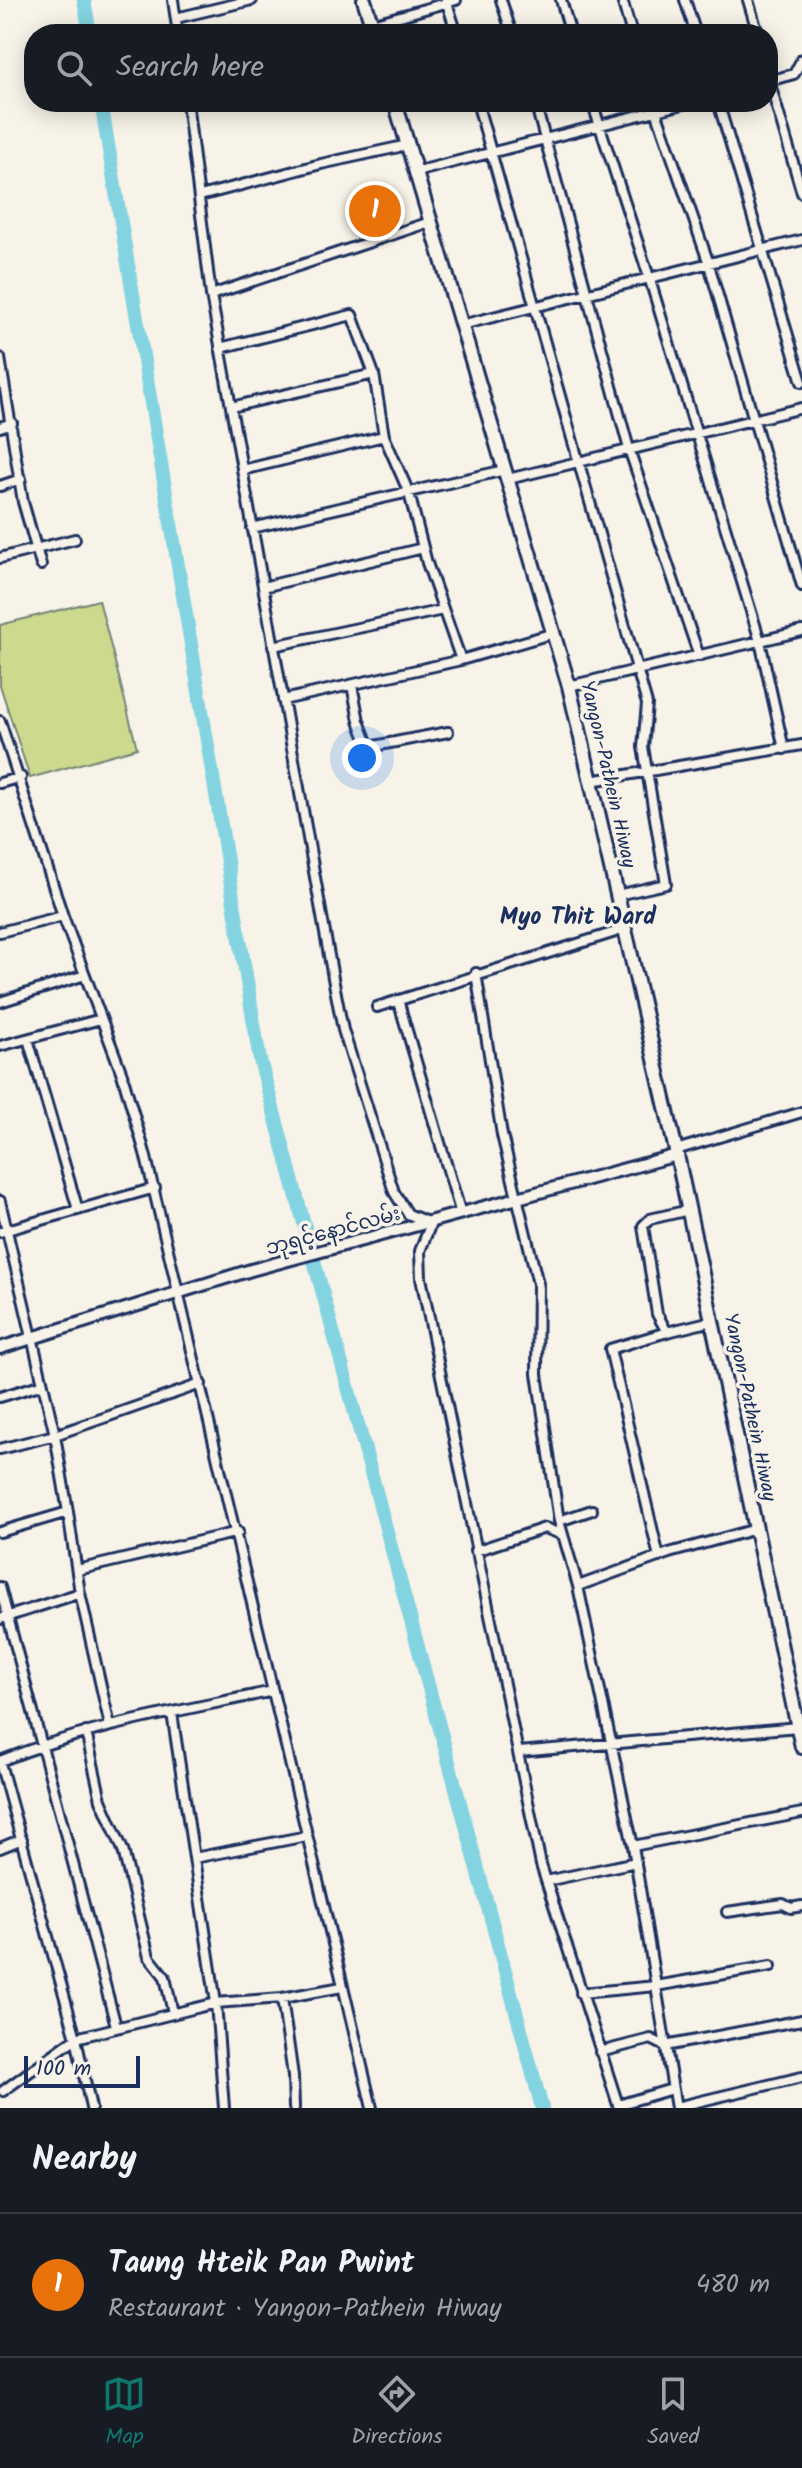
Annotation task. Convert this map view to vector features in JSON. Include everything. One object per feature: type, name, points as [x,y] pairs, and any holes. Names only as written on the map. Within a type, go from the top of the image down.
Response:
[{"type":"highway","points":[[364,0],[372,24]]},
{"type":"highway","name":"Yangon-Pathein Hiway","points":[[398,112],[569,686],[689,1210],[802,1747]]},
{"type":"street","points":[[173,0],[177,24]]},
{"type":"street","points":[[176,18],[252,0]]},
{"type":"street","points":[[501,0],[509,24]]},
{"type":"street","points":[[561,0],[568,24]]},
{"type":"street","points":[[622,0],[629,24]]},
{"type":"street","points":[[685,0],[693,24]]},
{"type":"street","points":[[748,0],[755,24]]},
{"type":"street","points":[[388,24],[450,1],[455,24]]},
{"type":"street","points":[[778,78],[794,74],[802,59]]},
{"type":"street","points":[[188,112],[211,295],[343,1030],[394,1192],[408,1214],[428,1222],[420,1251],[421,1278],[475,1551],[546,1881],[618,2106],[672,2089]]},
{"type":"street","points":[[480,112],[647,704],[643,747],[666,884],[617,895]]},
{"type":"street","points":[[538,112],[629,449],[699,656]]},
{"type":"street","points":[[595,112],[649,277],[760,641],[784,749]]},
{"type":"street","points":[[415,172],[547,140],[640,112]]},
{"type":"street","points":[[656,112],[708,261],[802,586]]},
{"type":"street","points":[[721,112],[802,382]]},
{"type":"street","points":[[778,112],[802,193]]},
{"type":"street","points":[[200,196],[408,145]]},
{"type":"street","points":[[211,295],[430,222]]},
{"type":"street","points":[[461,325],[802,240]]},
{"type":"street","points":[[220,348],[352,315],[374,374],[384,436],[409,493],[423,548],[461,660]]},
{"type":"street","points":[[1,365],[21,479],[41,565]]},
{"type":"street","points":[[231,407],[374,374]]},
{"type":"street","points":[[252,528],[409,493],[577,464],[694,432],[802,408]]},
{"type":"street","points":[[0,427],[12,423]]},
{"type":"street","points":[[242,470],[384,436]]},
{"type":"street","points":[[0,486],[21,479]]},
{"type":"street","points":[[0,558],[75,539]]},
{"type":"street","points":[[263,587],[423,548]]},
{"type":"street","points":[[273,646],[443,610]]},
{"type":"street","points":[[569,686],[802,631]]},
{"type":"street","points":[[283,700],[461,660],[554,633]]},
{"type":"street","points":[[352,685],[369,747],[448,732]]},
{"type":"street","points":[[0,721],[21,777],[63,916],[122,1074],[155,1188],[372,2108]]},
{"type":"street","points":[[591,781],[802,745]]},
{"type":"street","points":[[0,783],[21,777]]},
{"type":"street","points":[[0,932],[63,916]]},
{"type":"street","points":[[377,1007],[476,973],[625,929]]},
{"type":"street","points":[[476,973],[502,1135],[538,1284],[537,1374],[559,1521],[578,1586],[633,1846],[676,2108],[802,2077]]},
{"type":"street","points":[[0,1002],[85,975]]},
{"type":"street","points":[[398,1000],[461,1214]]},
{"type":"street","points":[[0,1046],[101,1019]]},
{"type":"street","points":[[28,1039],[78,1210]]},
{"type":"street","points":[[676,1153],[802,1112]]},
{"type":"street","name":"ဘုရင့်နောင်လမ်း","points":[[0,1348],[251,1270],[518,1199],[676,1153]]},
{"type":"street","points":[[4,1231],[155,1188]]},
{"type":"street","points":[[0,1201],[4,1231],[55,1435],[80,1593],[110,1726]]},
{"type":"street","points":[[667,1332],[657,1314],[643,1226],[650,1219],[689,1210]]},
{"type":"street","points":[[659,1557],[610,1349],[712,1321]]},
{"type":"street","points":[[0,1397],[43,1384]]},
{"type":"street","points":[[0,1449],[55,1435],[201,1384]]},
{"type":"street","points":[[559,1521],[592,1510]]},
{"type":"street","points":[[0,1532],[68,1512]]},
{"type":"street","points":[[475,1551],[545,1528],[564,1536]]},
{"type":"street","points":[[578,1586],[659,1557],[756,1529]]},
{"type":"street","points":[[77,1570],[238,1532]]},
{"type":"street","points":[[0,1587],[4,1618],[42,1745],[116,2026]]},
{"type":"street","points":[[4,1618],[80,1593]]},
{"type":"street","points":[[91,2108],[76,2038],[0,1762],[86,1732],[273,1691]]},
{"type":"street","points":[[172,1713],[216,2003],[224,2108]]},
{"type":"street","points":[[519,1752],[612,1744],[798,1719]]},
{"type":"street","points":[[86,1732],[101,1800],[123,1850],[145,1945],[149,1957],[165,1977],[173,2013]]},
{"type":"street","points":[[633,1846],[802,1813]]},
{"type":"street","points":[[194,1858],[307,1836]]},
{"type":"street","points":[[0,1848],[22,1839]]},
{"type":"street","points":[[546,1881],[636,1862]]},
{"type":"street","points":[[727,1912],[783,1904],[791,1908],[802,1906]]},
{"type":"street","points":[[581,1993],[656,1986],[771,1966]]},
{"type":"street","points":[[3,2091],[76,2038],[216,2003],[282,1998],[342,1987]]},
{"type":"street","points":[[282,1998],[294,2108]]},
{"type":"street","points":[[600,2052],[651,2039],[665,2046],[802,2020]]},
{"type":"green space","points":[[99,600],[137,748],[30,778],[0,685],[0,625]]},
{"type":"waterway","points":[[84,0],[88,24]]},
{"type":"waterway","points":[[103,112],[260,1060],[542,2108]]},
{"type":"place","name":"Taung Hteik Pan Pwint","points":[[375,211]]},
{"type":"district","name":"Myo Thit Ward","points":[[578,916]]}]
